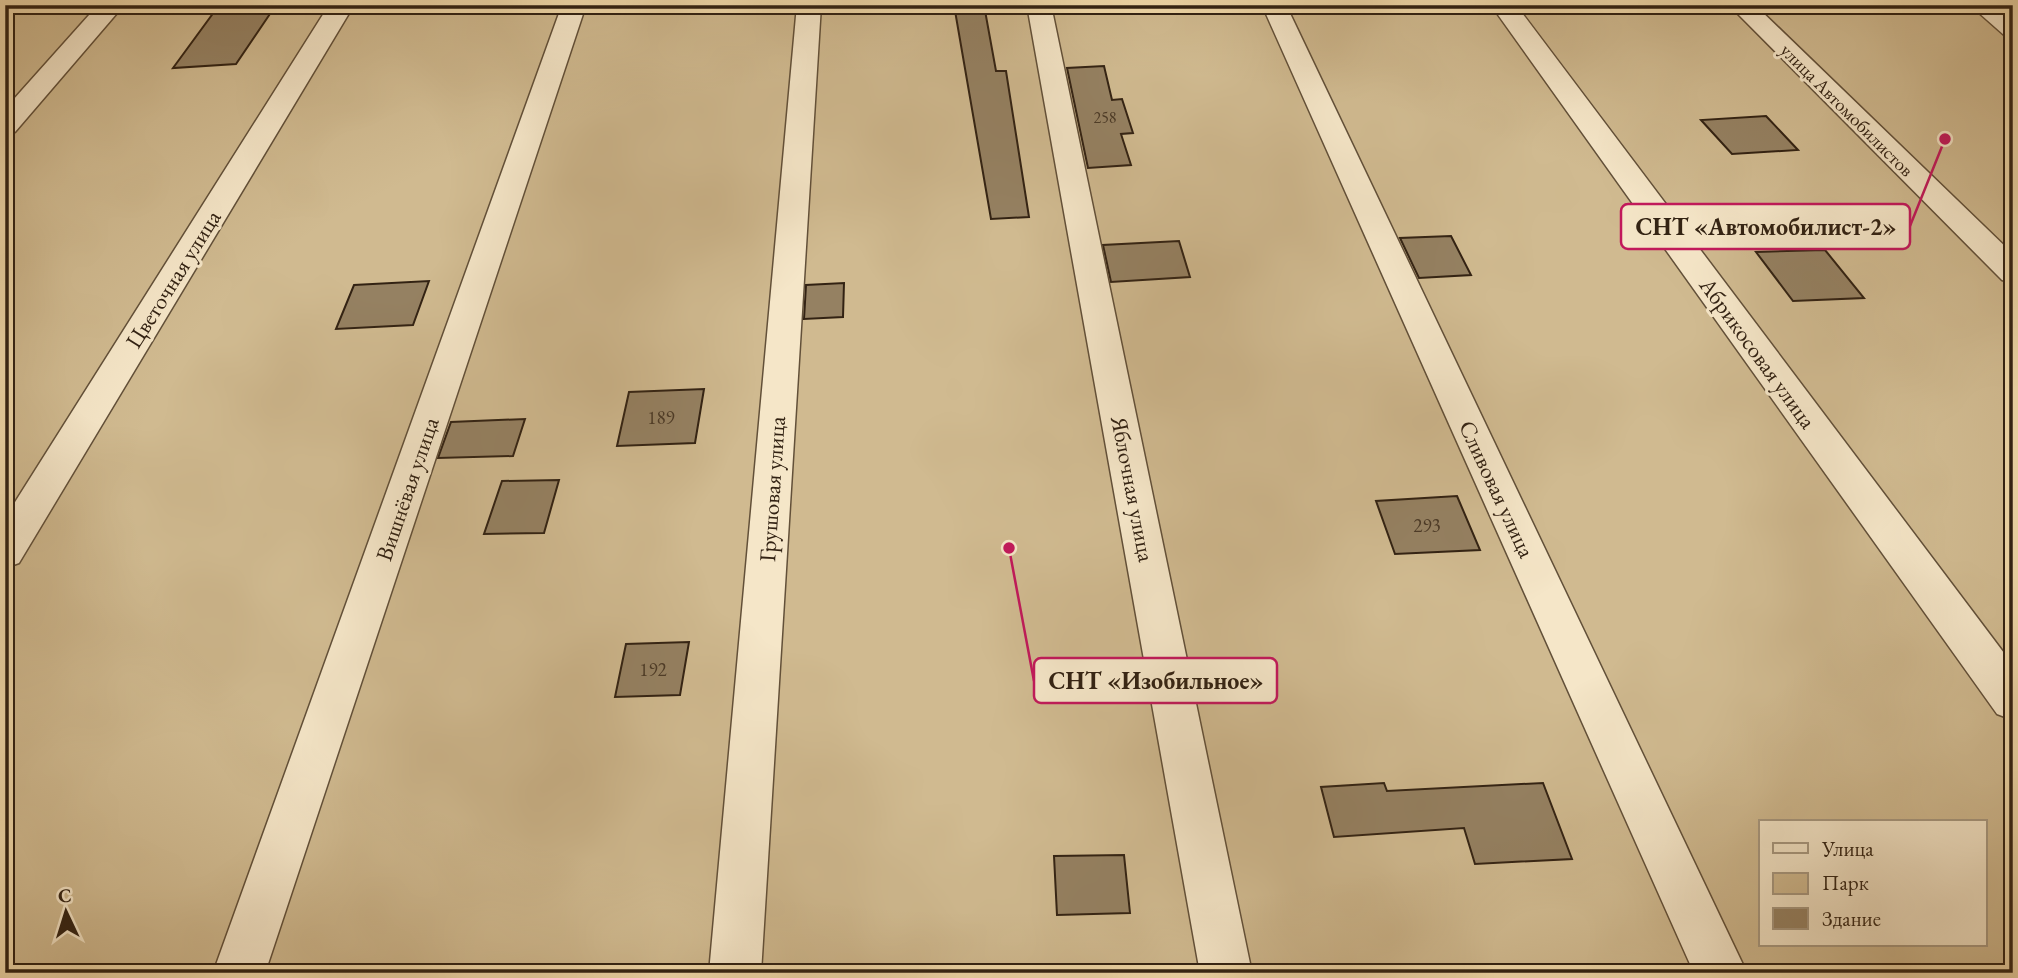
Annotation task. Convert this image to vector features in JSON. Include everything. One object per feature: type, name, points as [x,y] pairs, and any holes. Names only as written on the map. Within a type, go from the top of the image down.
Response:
[{"type":"street","points":[[5,126],[112,5]]},
{"type":"street","name":"Цветочная улица","points":[[5,552],[342,5]]},
{"type":"street","name":"Вишнёвая улица","points":[[239,973],[574,5]]},
{"type":"street","name":"Грушовая улица","points":[[735,973],[808,5]]},
{"type":"street","name":"Яблочная улица","points":[[1040,5],[1226,973]]},
{"type":"street","name":"Сливовая улица","points":[[1274,5],[1721,973]]},
{"type":"street","name":"Абрикосовая улица","points":[[1503,5],[2013,700]]},
{"type":"street","name":"улица Автомобилистов","points":[[1741,5],[2013,273]]},
{"type":"street","points":[[1982,5],[2013,30]]},
{"type":"green space","points":[[5,5],[2013,5],[2013,973],[5,973]]},
{"type":"building","points":[[276,5],[236,64],[173,68],[217,8]]},
{"type":"building","points":[[954,5],[984,5],[996,71],[1006,71],[1029,217],[991,219]]},
{"type":"building","points":[[1104,66],[1112,100],[1122,99],[1133,133],[1121,134],[1131,165],[1088,168],[1067,68]]},
{"type":"building","points":[[1766,116],[1798,150],[1732,154],[1701,120]]},
{"type":"building","points":[[1451,236],[1471,275],[1419,278],[1400,238]]},
{"type":"building","points":[[1179,241],[1190,277],[1111,282],[1103,245]]},
{"type":"building","points":[[1825,250],[1864,298],[1793,301],[1756,252]]},
{"type":"building","points":[[429,281],[413,325],[336,329],[354,285]]},
{"type":"building","points":[[844,283],[843,317],[804,319],[806,285]]},
{"type":"building","points":[[704,389],[695,443],[617,446],[629,392]]},
{"type":"building","points":[[525,419],[513,456],[438,458],[451,422]]},
{"type":"building","points":[[559,480],[544,533],[484,534],[502,481]]},
{"type":"building","points":[[1457,496],[1480,550],[1395,554],[1376,501]]},
{"type":"building","points":[[689,642],[680,695],[615,697],[626,644]]},
{"type":"building","points":[[1384,783],[1387,791],[1543,783],[1572,859],[1475,864],[1464,828],[1334,837],[1321,787]]},
{"type":"building","points":[[1124,855],[1130,913],[1057,915],[1054,856]]},
{"type":"place","name":"СНТ «Автомобилист-2»","points":[[1945,139]]},
{"type":"place","name":"СНТ «Изобильное»","points":[[1009,548]]}]
